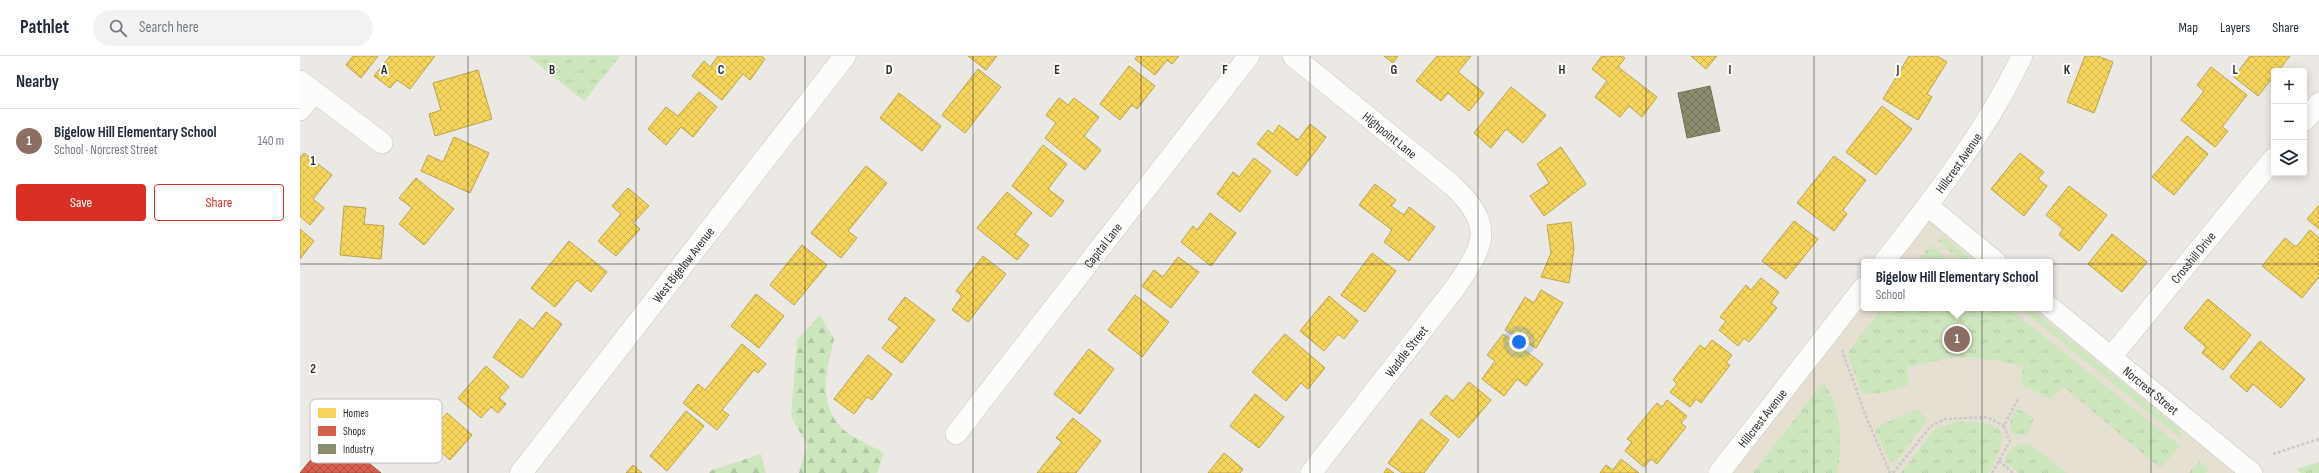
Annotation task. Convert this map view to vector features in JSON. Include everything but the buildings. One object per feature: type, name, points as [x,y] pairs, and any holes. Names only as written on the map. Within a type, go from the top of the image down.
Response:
[{"type":"main road","name":"West Bigelow Avenue","points":[[521,473],[845,56]]},
{"type":"street","name":"Capital Lane","points":[[956,434],[1249,56]]},
{"type":"street","name":"Highpoint Lane","points":[[1293,56],[1452,185],[1473,207],[1480,221]]},
{"type":"street","name":"Hillcrest Avenue","points":[[1886,259],[1928,206],[1984,127],[2022,56]]},
{"type":"street","points":[[300,110],[307,86],[382,144]]},
{"type":"street","name":"Crosshill Drive","points":[[2111,357],[2271,162]]},
{"type":"street","points":[[1928,206],[1992,259]]},
{"type":"street","name":"Waddle Street","points":[[1311,473],[1472,264],[1479,250],[1482,236],[1480,221]]},
{"type":"street","name":"Hillcrest Avenue","points":[[1719,473],[1861,292]]},
{"type":"street","name":"Norcrest Street","points":[[2053,309],[2252,473]]},
{"type":"path","points":[[1842,350],[1865,414],[1890,473]]},
{"type":"path","points":[[2004,426],[2019,398]]},
{"type":"path","points":[[1893,473],[1931,426],[1945,419],[1987,417],[2004,426],[2010,441],[1992,473]]},
{"type":"path","points":[[2273,454],[2319,439]]},
{"type":"path","points":[[1999,461],[2013,473]]},
{"type":"shaded area","points":[[1928,206],[1992,259],[1886,259]]},
{"type":"shaded area","points":[[1861,291],[1861,311],[2053,310],[2252,473],[1719,473]]},
{"type":"green space","points":[[528,56],[620,56],[584,101]]},
{"type":"green space","points":[[1942,236],[1970,259],[1959,259],[1938,241]]},
{"type":"green space","points":[[1931,245],[1948,259],[1919,259]]},
{"type":"green space","points":[[1880,311],[2013,311],[2180,446],[2163,466],[2159,467],[2064,387],[2050,399],[2021,385],[2023,366],[1994,360],[1955,357],[1907,367],[1909,385],[1879,394],[1862,393],[1847,353]]},
{"type":"green space","points":[[2024,311],[2034,311],[2180,429],[2182,440]]},
{"type":"green space","points":[[820,315],[834,339],[826,385],[826,396],[829,406],[834,417],[844,430],[884,453],[877,473],[799,473],[807,445],[791,416],[797,340]]},
{"type":"green space","points":[[1824,383],[1835,404],[1838,415],[1840,450],[1838,473],[1753,473],[1819,387]]},
{"type":"green space","points":[[2017,408],[2034,418],[2027,435],[2014,435],[2010,428],[2012,418]]},
{"type":"green space","points":[[1918,409],[1927,421],[1897,460],[1890,462],[1875,431],[1878,426]]},
{"type":"green space","points":[[1956,422],[1985,424],[1995,426],[2000,430],[2002,437],[2001,446],[1988,473],[1901,473],[1935,429]]},
{"type":"green space","points":[[2029,443],[2067,473],[2019,473],[2005,462],[2010,450],[2020,444]]},
{"type":"green space","points":[[761,454],[766,473],[709,473],[712,470]]},
{"type":"green space","points":[[2199,461],[2208,469],[2205,473],[2189,473]]},
{"type":"green space","points":[[2319,462],[2319,473],[2301,473],[2296,469]]},
{"type":"place","name":"Bigelow Hill Elementary School","points":[[1957,339]]}]
